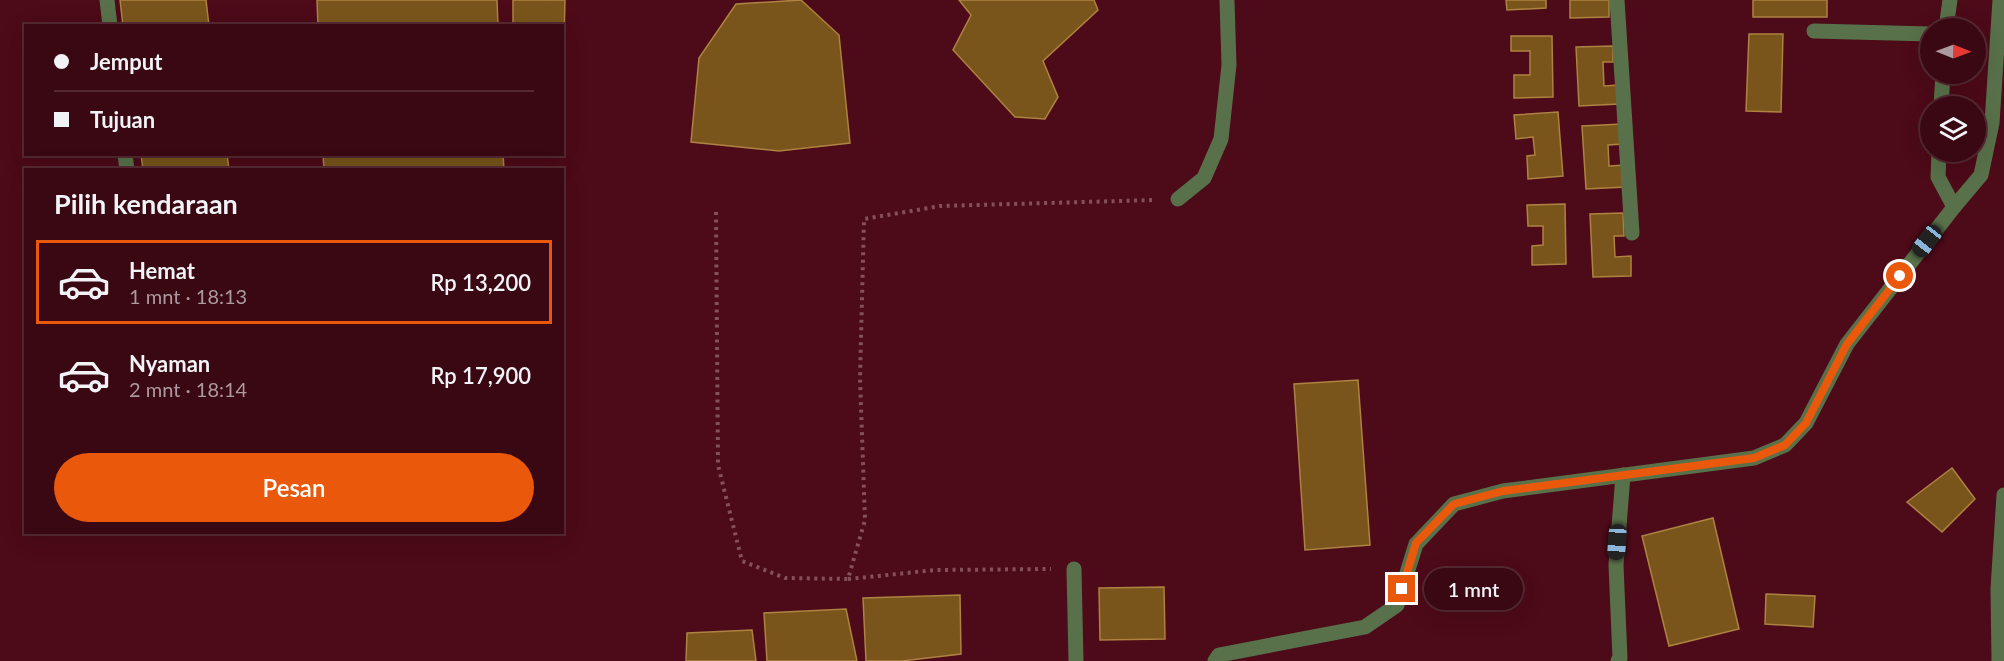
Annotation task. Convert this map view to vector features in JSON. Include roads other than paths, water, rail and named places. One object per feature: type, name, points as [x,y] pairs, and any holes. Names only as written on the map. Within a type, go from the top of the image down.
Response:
[{"type":"street","points":[[107,0],[110,24]]},
{"type":"street","points":[[1178,199],[1204,178],[1221,139],[1229,65],[1227,0]]},
{"type":"street","points":[[1617,0],[1632,233]]},
{"type":"street","points":[[1947,18],[1950,0]]},
{"type":"street","points":[[1215,661],[1219,655],[1365,627],[1396,605],[1416,543],[1454,504],[1503,491],[1754,458],[1785,445],[1806,423],[1847,344],[1981,175],[1992,123],[2000,0]]},
{"type":"street","points":[[1814,32],[1920,34]]},
{"type":"street","points":[[1939,162],[1938,177],[1954,207]]},
{"type":"street","points":[[1618,661],[1620,657],[1616,565],[1623,475]]},
{"type":"street","points":[[1999,661],[2004,495]]},
{"type":"street","points":[[1074,569],[1076,661]]}]
